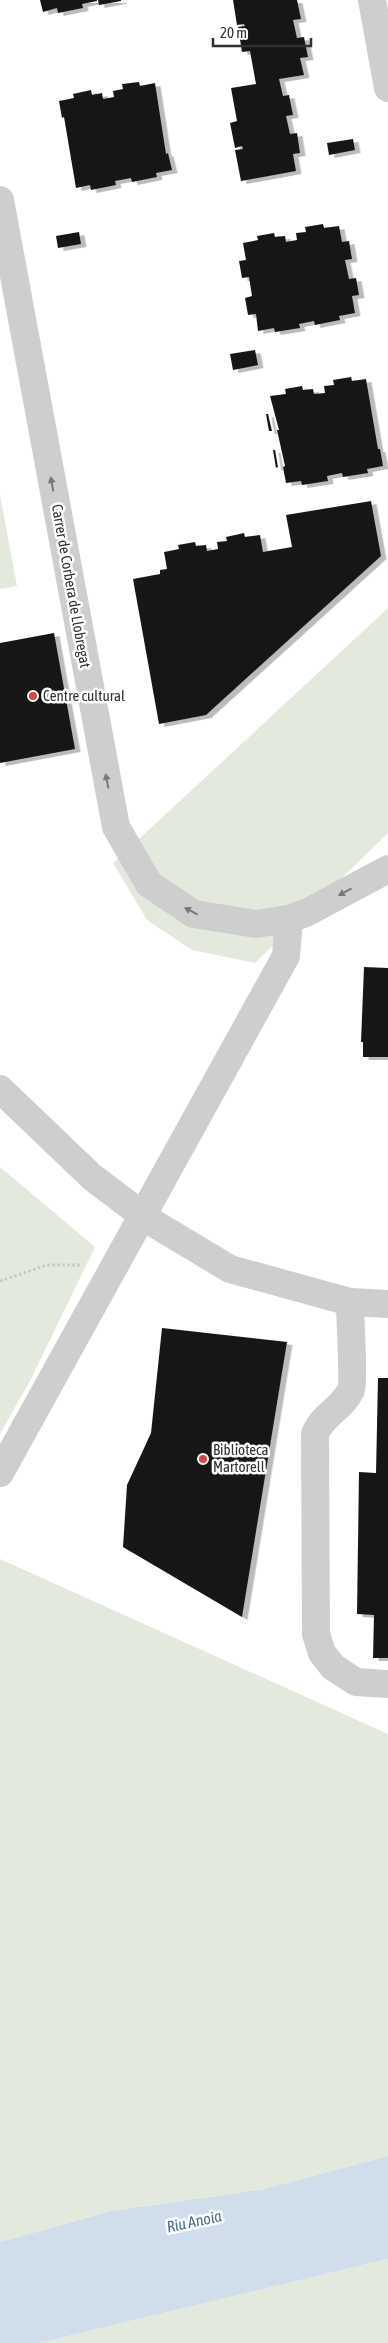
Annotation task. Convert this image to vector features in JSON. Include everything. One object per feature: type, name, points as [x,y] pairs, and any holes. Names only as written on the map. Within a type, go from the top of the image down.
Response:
[{"type":"street","points":[[372,0],[388,88]]},
{"type":"street","name":"Carrer de Corbera de Llobregat","points":[[0,200],[116,827],[150,884],[194,914],[256,924],[306,913],[388,869]]},
{"type":"street","points":[[0,1474],[286,956],[289,918]]},
{"type":"street","points":[[0,1089],[92,1177],[150,1221],[230,1268],[350,1302],[388,1304]]},
{"type":"street","points":[[350,1302],[352,1389],[338,1408],[320,1422],[315,1434],[316,1634],[322,1653],[333,1667],[356,1682],[388,1684]]},
{"type":"path","points":[[0,1281],[47,1265],[116,1264]]},
{"type":"shaded area","points":[[0,495],[17,586],[0,589]]},
{"type":"shaded area","points":[[388,608],[388,833],[255,963],[192,950],[147,920],[113,863]]},
{"type":"shaded area","points":[[0,1167],[95,1247],[31,1379],[0,1434]]},
{"type":"shaded area","points":[[0,1559],[388,1734],[388,2156],[264,2189],[111,2211],[0,2242]]},
{"type":"shaded area","points":[[388,2259],[388,2343],[39,2343]]},
{"type":"water","name":"Riu Anoia","points":[[388,2156],[388,2259],[39,2343],[0,2343],[0,2242],[111,2211],[264,2189]]},
{"type":"building","points":[[40,0],[97,1],[82,4],[83,8],[58,13],[57,8],[43,12]]},
{"type":"building","points":[[98,0],[121,0],[121,1],[99,5]]},
{"type":"building","points":[[233,0],[297,0],[301,19],[293,20],[297,38],[304,37],[308,57],[300,58],[304,75],[279,79],[283,96],[289,95],[293,115],[286,116],[290,134],[297,133],[300,153],[293,154],[296,171],[241,181],[235,150],[243,149],[242,146],[235,148],[230,123],[237,121],[231,88],[256,84],[250,51],[242,52],[238,27],[245,26],[244,24],[237,25]]},
{"type":"building","points":[[139,82],[140,86],[155,83],[166,154],[168,153],[172,170],[156,173],[157,177],[132,182],[131,178],[115,181],[116,185],[91,190],[90,185],[76,188],[64,117],[62,118],[59,101],[74,98],[73,94],[91,90],[92,95],[102,93],[103,99],[114,97],[113,91],[123,89],[122,84]]},
{"type":"building","points":[[353,139],[355,150],[329,155],[327,143]]},
{"type":"building","points":[[323,224],[324,228],[339,226],[342,242],[349,241],[352,259],[345,260],[349,279],[356,278],[359,295],[352,296],[355,313],[339,316],[340,320],[315,325],[314,321],[299,324],[300,328],[275,332],[274,328],[258,331],[256,314],[248,315],[245,298],[252,296],[249,277],[242,278],[239,261],[246,260],[243,243],[258,240],[257,236],[274,233],[275,237],[285,236],[286,242],[297,240],[296,233],[306,232],[305,227]]},
{"type":"building","points":[[79,232],[81,244],[58,248],[56,236]]},
{"type":"building","points":[[255,350],[258,365],[233,370],[230,354]]},
{"type":"building","points":[[351,377],[352,381],[366,379],[378,449],[380,449],[383,466],[367,469],[368,473],[343,477],[342,473],[327,476],[328,481],[302,485],[301,481],[286,483],[283,467],[285,466],[277,430],[279,430],[270,396],[286,394],[285,389],[302,386],[303,390],[313,389],[314,394],[325,393],[324,386],[334,385],[333,380]]},
{"type":"building","points":[[266,414],[268,414],[272,431],[269,431]]},
{"type":"building","points":[[273,450],[275,450],[278,467],[276,468]]},
{"type":"building","points":[[371,501],[381,556],[206,715],[159,724],[133,579],[160,574],[160,570],[167,569],[164,552],[179,549],[178,545],[195,542],[196,546],[206,545],[207,551],[218,549],[217,542],[227,541],[226,537],[244,533],[245,537],[260,535],[263,552],[292,547],[286,515]]},
{"type":"building","name":"Centre cultural","points":[[54,633],[75,749],[0,763],[0,643]]},
{"type":"building","points":[[364,967],[388,968],[388,1057],[363,1057],[363,1042],[361,1042]]},
{"type":"building","name":"Biblioteca Martorell","points":[[162,1328],[287,1342],[242,1617],[123,1547],[127,1485],[151,1433]]},
{"type":"building","points":[[378,1378],[388,1378],[388,1658],[373,1658],[374,1615],[357,1614],[359,1472],[376,1473]]},
{"type":"place","name":"Centre cultural","points":[[33,696]]},
{"type":"place","name":"Biblioteca Martorell","points":[[203,1459]]}]
